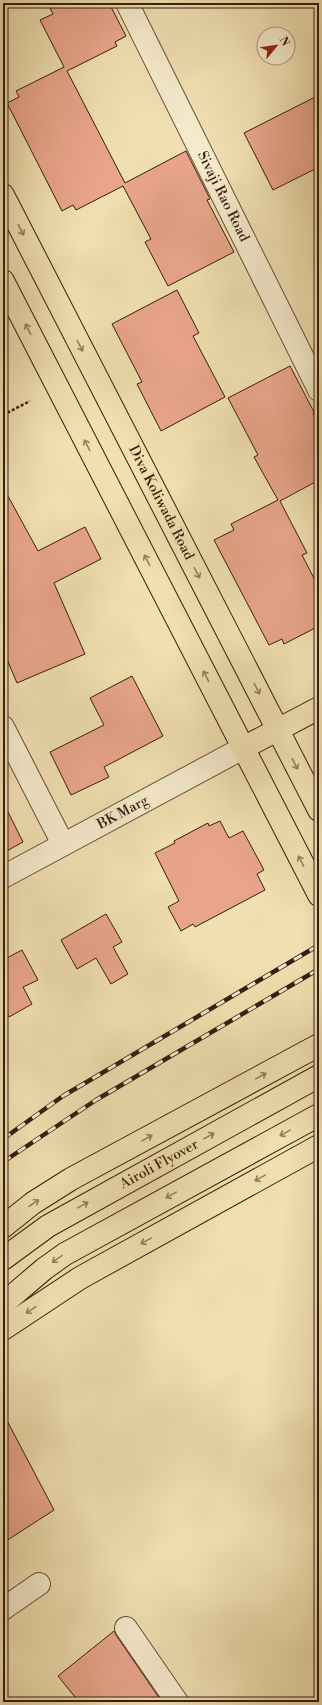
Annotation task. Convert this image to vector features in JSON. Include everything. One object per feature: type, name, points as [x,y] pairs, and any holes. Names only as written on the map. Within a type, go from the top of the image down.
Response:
[{"type":"main road","name":"Diva Koliwada Road","points":[[3,195],[319,810]]},
{"type":"main road","points":[[3,281],[319,895]]},
{"type":"main road","points":[[243,748],[319,708]]},
{"type":"main road","points":[[3,1227],[33,1203],[71,1179],[319,1045]]},
{"type":"main road","name":"Airoli Flyover","points":[[3,1259],[48,1226],[85,1204],[319,1076]]},
{"type":"main road","points":[[3,1304],[44,1268],[65,1254],[319,1115]]},
{"type":"main road","points":[[3,1329],[59,1291],[115,1257],[319,1146]]},
{"type":"street","name":"Sivaji Rao Road","points":[[127,3],[319,390]]},
{"type":"street","points":[[3,727],[63,844]]},
{"type":"street","name":"BK Marg","points":[[3,877],[243,748]]},
{"type":"street","points":[[3,1609],[39,1584]]},
{"type":"street","points":[[126,1628],[177,1702]]},
{"type":"path","points":[[3,415],[30,401]]},
{"type":"building","points":[[61,3],[109,3],[126,36],[115,42],[117,46],[67,71],[125,183],[186,151],[210,199],[207,200],[234,252],[168,286],[145,242],[151,239],[123,186],[76,210],[73,205],[62,211],[7,103],[19,97],[16,91],[64,67],[40,20],[53,14],[50,8]]},
{"type":"building","points":[[319,95],[319,167],[273,190],[244,133]]},
{"type":"building","points":[[177,290],[199,333],[193,336],[225,397],[161,431],[137,384],[142,382],[112,324]]},
{"type":"building","points":[[290,366],[314,412],[313,413],[319,425],[319,480],[280,501],[307,553],[302,555],[319,588],[319,626],[284,644],[282,639],[269,645],[214,540],[234,530],[231,524],[278,500],[254,457],[258,455],[228,398]]},
{"type":"building","points":[[3,487],[38,551],[85,527],[101,559],[54,583],[85,654],[17,683],[3,650]]},
{"type":"building","points":[[132,676],[163,736],[104,767],[109,777],[71,795],[50,752],[104,725],[90,698]]},
{"type":"building","points":[[3,802],[23,842],[3,853]]},
{"type":"building","points":[[220,821],[229,838],[243,831],[264,870],[257,874],[265,890],[195,927],[193,924],[181,931],[168,907],[179,901],[155,853],[208,823],[209,826]]},
{"type":"building","points":[[106,914],[122,942],[113,947],[128,974],[111,984],[96,958],[77,969],[61,940]]},
{"type":"building","points":[[22,950],[38,980],[23,987],[32,1004],[9,1017],[3,1006],[3,960]]},
{"type":"building","points":[[3,1413],[54,1510],[3,1543]]},
{"type":"building","points":[[114,1631],[162,1702],[79,1702],[58,1676]]},
{"type":"railway","points":[[3,1139],[63,1096],[319,945]]},
{"type":"railway","points":[[3,1162],[96,1100],[319,969]]}]
